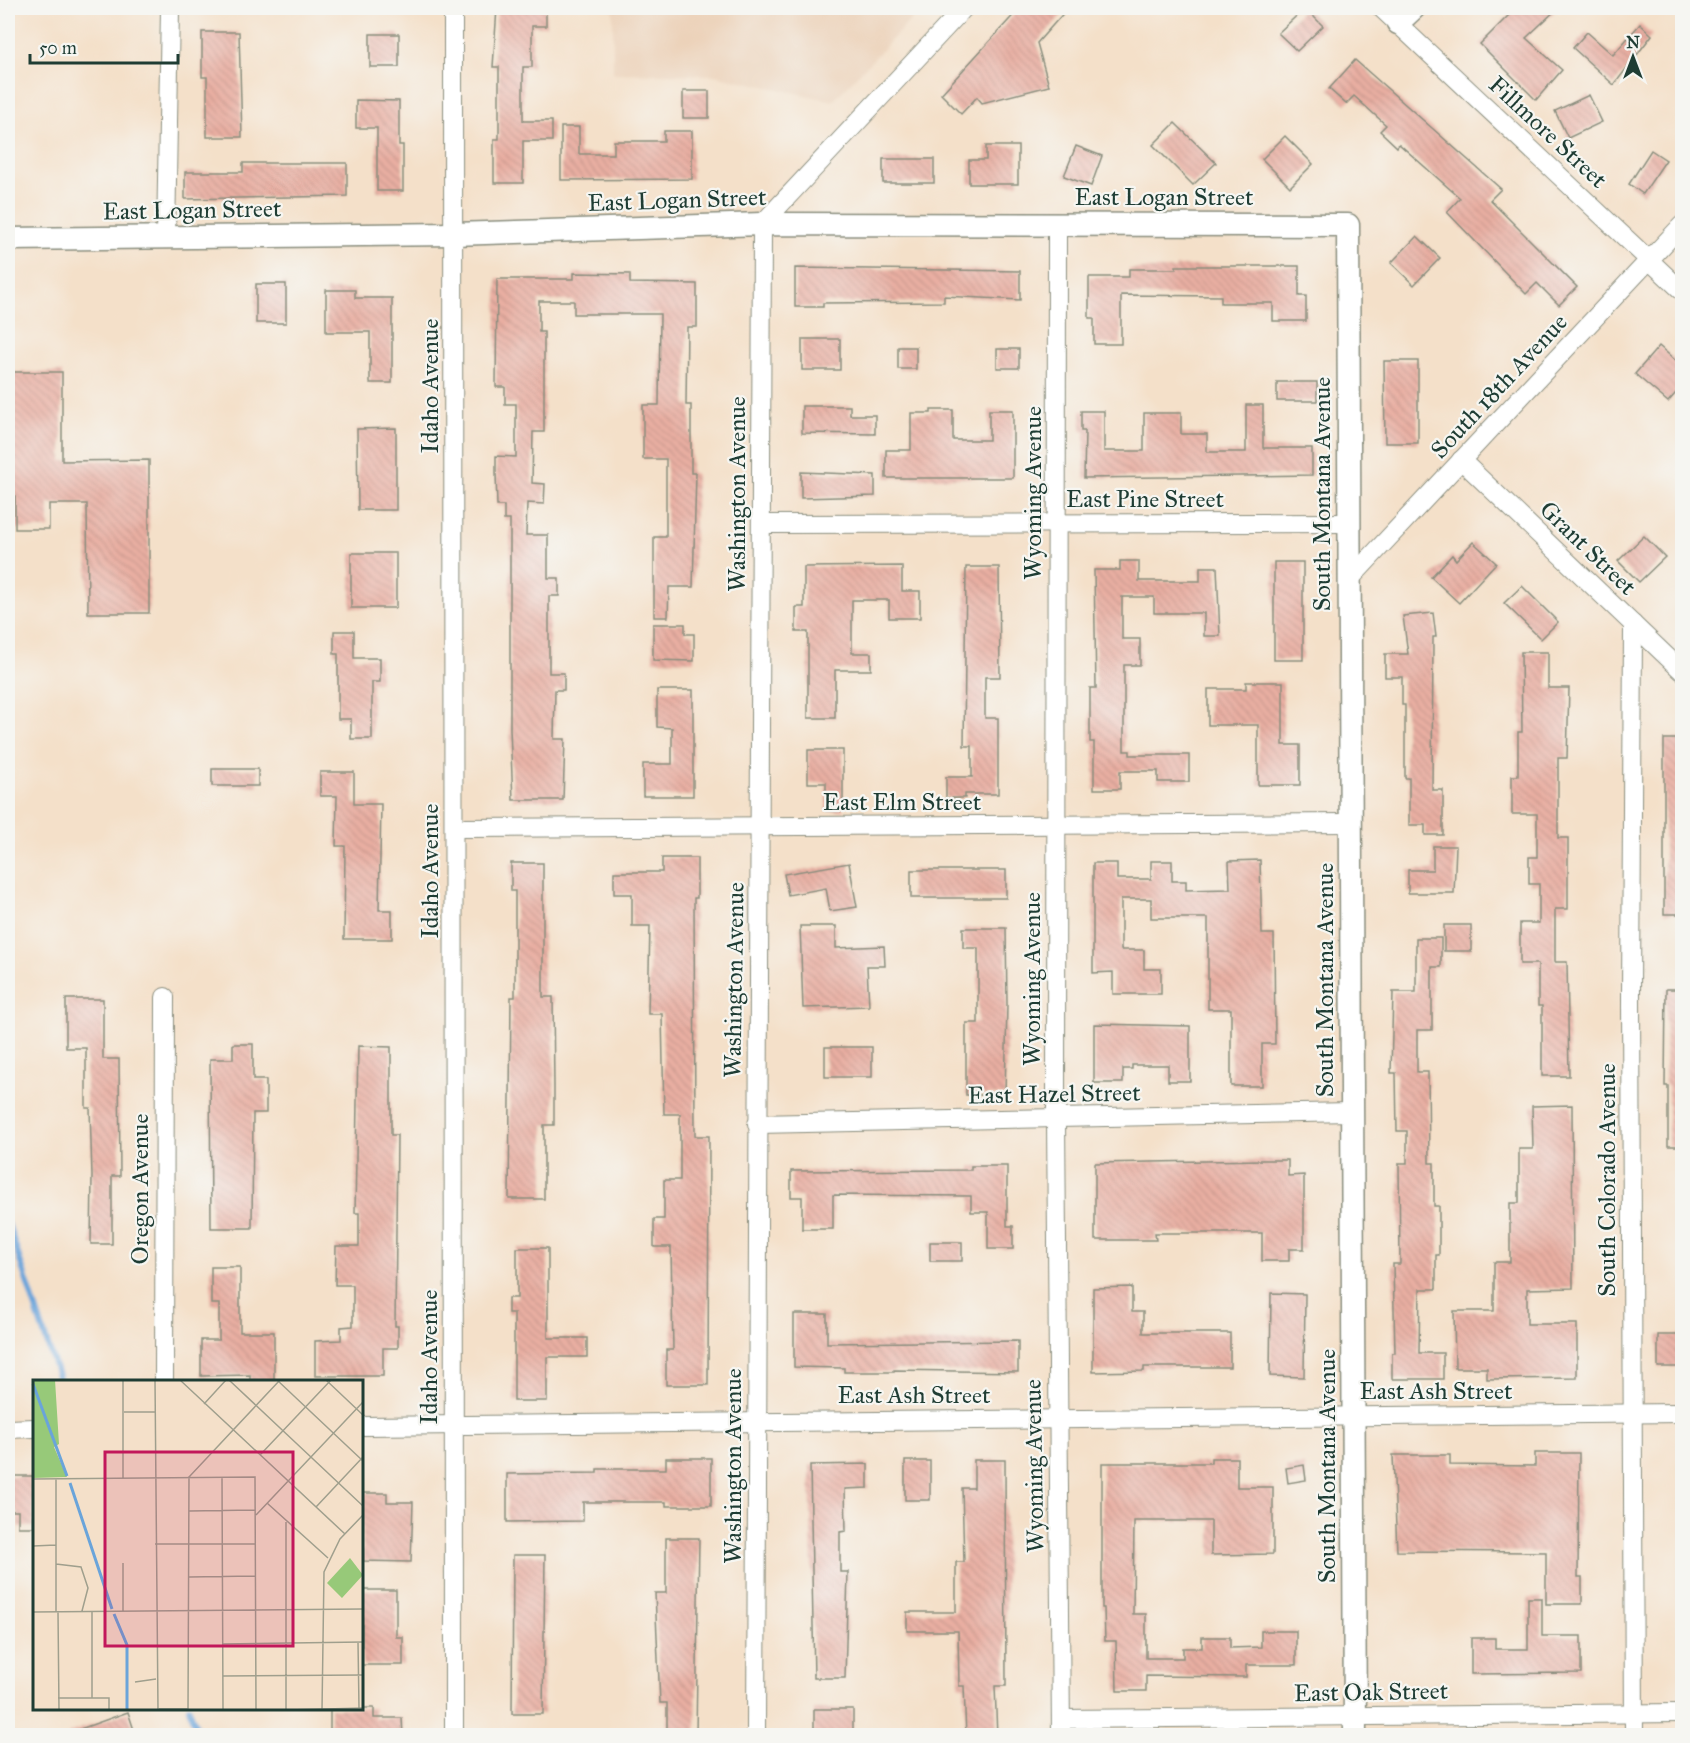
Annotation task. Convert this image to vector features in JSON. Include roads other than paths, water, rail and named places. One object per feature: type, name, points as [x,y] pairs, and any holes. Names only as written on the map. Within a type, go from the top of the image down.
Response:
[{"type":"street","points":[[166,237],[170,8]]},
{"type":"street","name":"Idaho Avenue","points":[[453,8],[454,1736]]},
{"type":"street","points":[[762,224],[964,8]]},
{"type":"street","name":"Fillmore Street","points":[[1382,8],[1683,291]]},
{"type":"street","points":[[1398,23],[1414,8]]},
{"type":"street","name":"Wyoming Avenue","points":[[1057,223],[1056,1118],[1060,1727]]},
{"type":"street","name":"East Logan Street","points":[[8,239],[454,234],[762,224],[1348,225]]},
{"type":"street","name":"Washington Avenue","points":[[756,1736],[762,224]]},
{"type":"street","name":"South Montana Avenue","points":[[1348,225],[1354,1726]]},
{"type":"street","name":"South 18th Avenue","points":[[1350,579],[1683,225]]},
{"type":"street","name":"Grant Street","points":[[1461,460],[1683,671]]},
{"type":"street","name":"East Pine Street","points":[[761,524],[1350,523]]},
{"type":"street","name":"South Colorado Avenue","points":[[1633,624],[1634,1736]]},
{"type":"street","name":"East Elm Street","points":[[454,828],[1351,823]]},
{"type":"street","name":"Oregon Avenue","points":[[164,1380],[165,997]]},
{"type":"street","name":"East Hazel Street","points":[[757,1124],[1352,1113]]},
{"type":"street","name":"East Ash Street","points":[[363,1426],[758,1420],[1683,1413]]},
{"type":"street","points":[[8,1429],[33,1428]]},
{"type":"street","name":"East Oak Street","points":[[1060,1727],[1354,1726],[1683,1713]]},
{"type":"waterway","points":[[8,1224],[59,1380]]},
{"type":"waterway","points":[[190,1710],[199,1736]]}]
